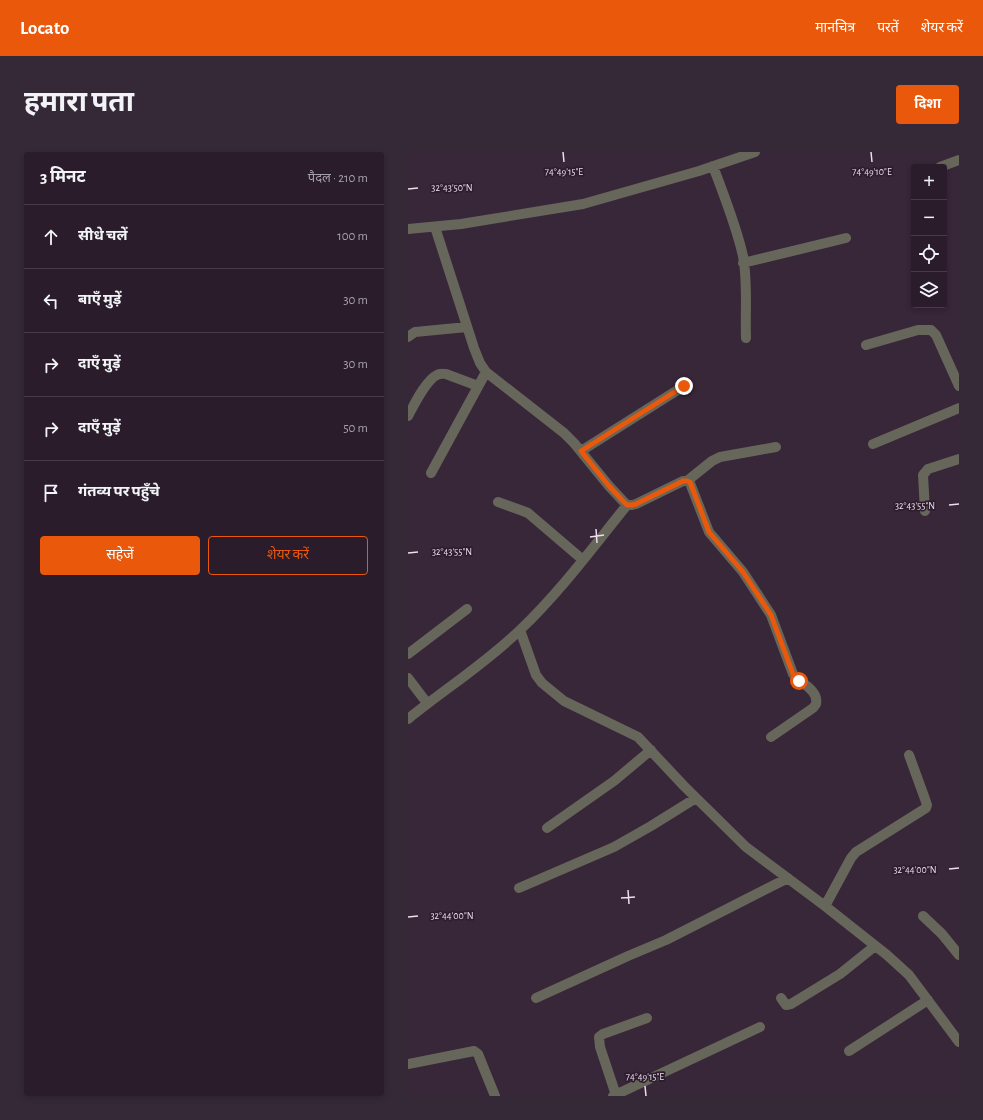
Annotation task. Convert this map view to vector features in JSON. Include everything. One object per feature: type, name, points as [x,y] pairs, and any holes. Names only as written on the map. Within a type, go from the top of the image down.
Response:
[{"type":"street","points":[[408,229],[461,224],[583,204],[649,186],[751,153]]},
{"type":"street","points":[[947,164],[959,160]]},
{"type":"street","points":[[713,166],[735,229],[743,263],[746,338]]},
{"type":"street","points":[[435,227],[474,348],[480,363],[486,372],[564,434],[581,451],[609,486],[627,505],[636,504],[683,481],[687,481],[712,461],[720,457],[776,447]]},
{"type":"street","points":[[743,263],[846,238]]},
{"type":"street","points":[[408,337],[415,332],[467,327]]},
{"type":"street","points":[[866,345],[918,330],[931,330],[936,335],[959,386]]},
{"type":"street","points":[[431,473],[486,372]]},
{"type":"street","points":[[408,416],[428,383],[435,375],[446,374],[478,386]]},
{"type":"street","points":[[581,451],[684,386]]},
{"type":"street","points":[[873,444],[959,408]]},
{"type":"street","points":[[925,511],[923,475],[925,471],[959,459]]},
{"type":"street","points":[[687,481],[692,487],[709,532],[743,572],[771,615],[793,674],[814,693],[816,697],[816,704],[813,708],[771,737]]},
{"type":"street","points":[[498,502],[528,514],[583,560]]},
{"type":"street","points":[[408,719],[501,647],[520,630],[544,606],[627,505]]},
{"type":"street","points":[[408,654],[467,609]]},
{"type":"street","points":[[520,630],[536,675],[542,683],[554,694],[580,710],[638,736],[696,798],[746,847],[825,906],[875,946],[908,976],[959,1042]]},
{"type":"street","points":[[408,678],[427,703]]},
{"type":"street","points":[[547,828],[614,781],[651,750]]},
{"type":"street","points":[[825,906],[851,858],[856,852],[926,808],[927,805],[909,755]]},
{"type":"street","points":[[519,888],[614,847],[696,798]]},
{"type":"street","points":[[536,998],[666,940],[788,878]]},
{"type":"street","points":[[923,916],[942,934],[959,955]]},
{"type":"street","points":[[781,998],[786,1005],[791,1004],[840,974],[875,946]]},
{"type":"street","points":[[849,1051],[928,1000]]},
{"type":"street","points":[[647,1018],[603,1034],[599,1037],[600,1047],[615,1095],[760,1027]]},
{"type":"street","points":[[408,1064],[474,1051],[478,1054],[495,1096]]},
{"type":"route","points":[[684,386],[581,451],[609,486],[627,505],[636,504],[683,481],[690,482],[707,529],[743,572],[771,615],[793,674],[799,681]]}]
